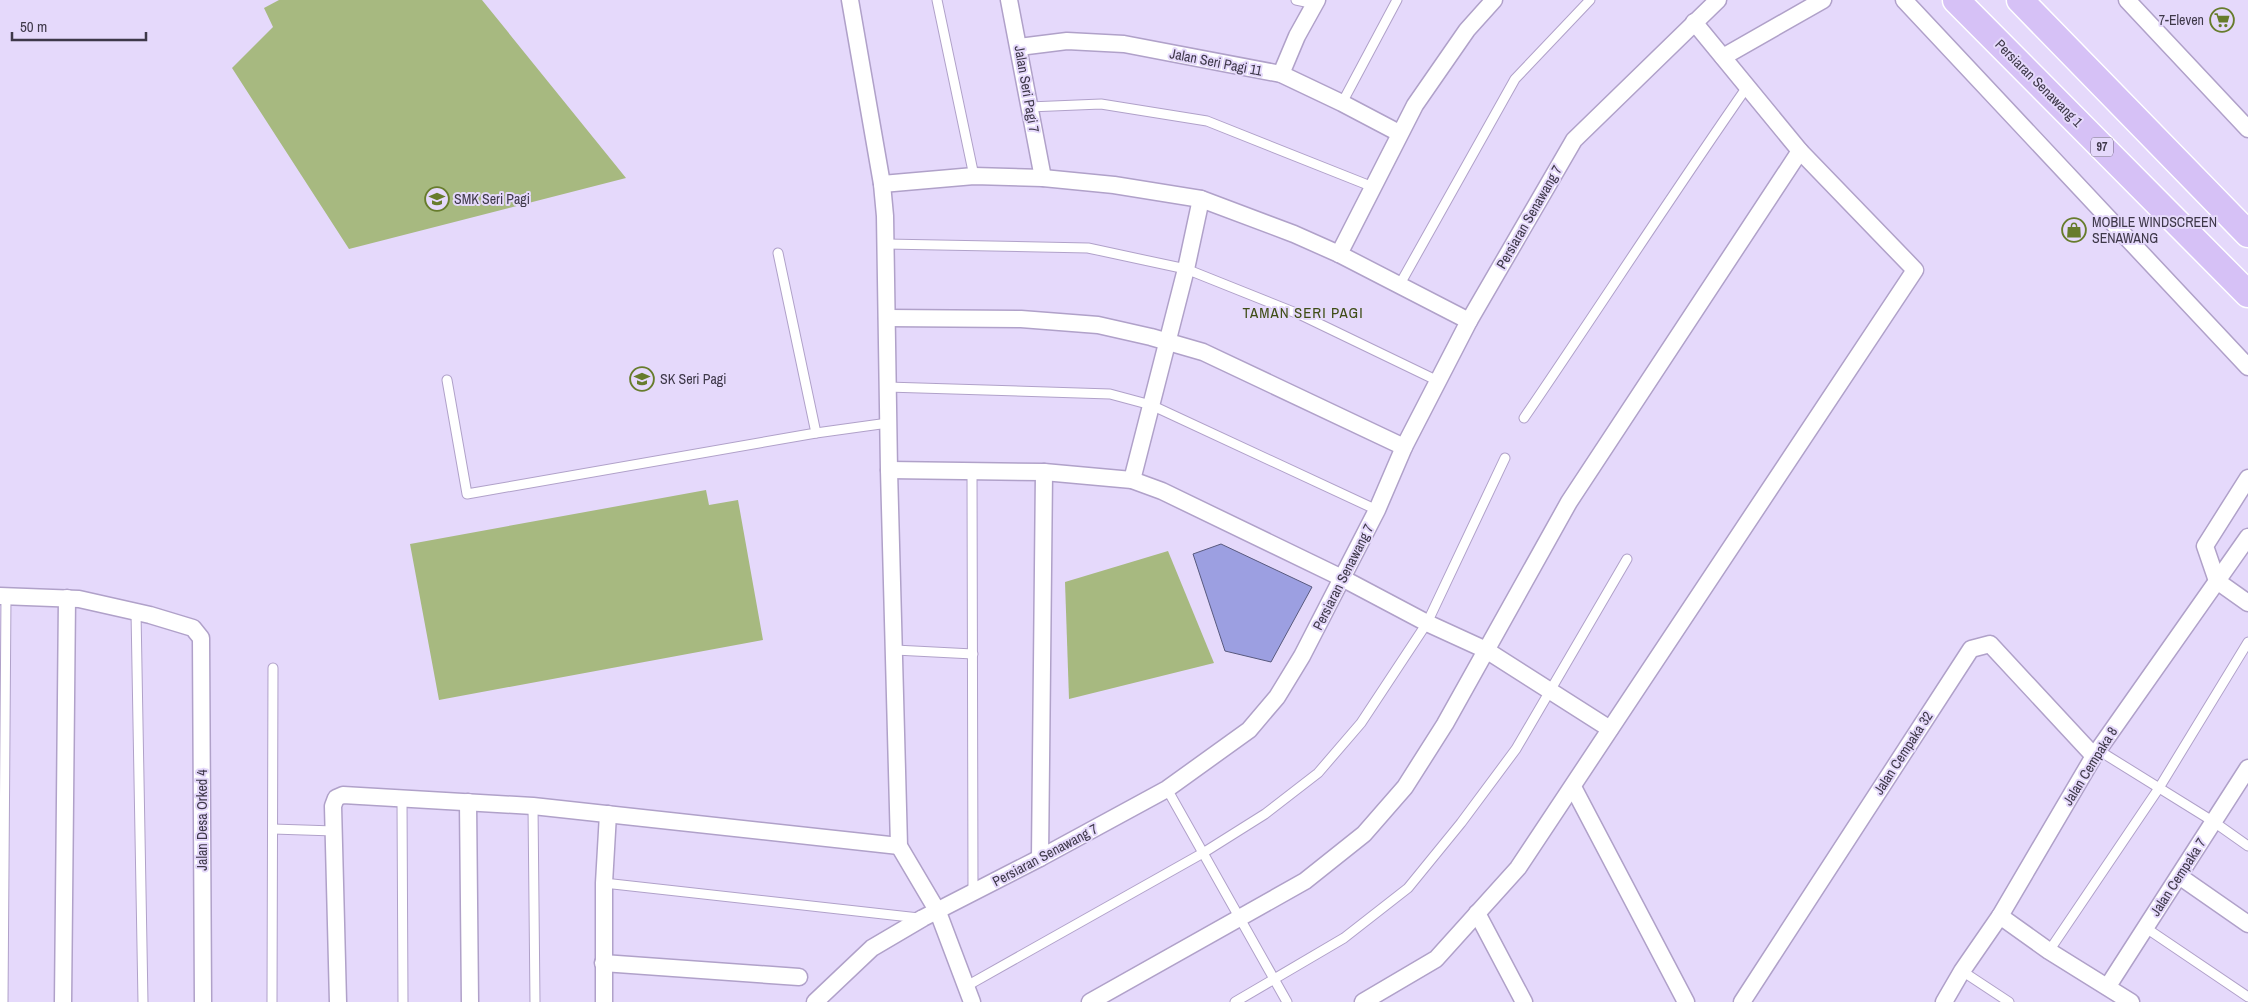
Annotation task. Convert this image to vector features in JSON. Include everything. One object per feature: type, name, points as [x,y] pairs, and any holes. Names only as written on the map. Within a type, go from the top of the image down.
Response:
[{"type":"main road","name":"Persiaran Senawang 1","points":[[1956,0],[2248,294]]},
{"type":"main road","points":[[2020,0],[2248,234]]},
{"type":"street","points":[[850,0],[882,184],[886,244],[887,387],[899,846],[972,1002]]},
{"type":"street","name":"Jalan Seri Pagi 7","points":[[1009,0],[1043,178]]},
{"type":"street","points":[[1339,254],[1399,133],[1415,105],[1467,30],[1494,0]]},
{"type":"street","name":"Persiaran Senawang 7","points":[[815,1002],[872,948],[1167,788],[1248,730],[1278,697],[1302,656],[1377,510],[1404,447],[1469,322],[1574,140],[1700,11],[1718,0]]},
{"type":"street","points":[[1723,57],[1823,0]]},
{"type":"street","points":[[1904,0],[2248,367]]},
{"type":"street","points":[[2127,0],[2246,122]]},
{"type":"street","points":[[1281,74],[1297,36],[1316,2]]},
{"type":"street","points":[[1365,1002],[1436,959],[1518,868],[1914,270],[1800,152],[1723,57],[1700,11]]},
{"type":"street","name":"Jalan Seri Pagi 11","points":[[1019,47],[1066,41],[1124,44],[1281,74],[1399,133]]},
{"type":"street","points":[[1090,1002],[1305,880],[1364,834],[1405,787],[1445,724],[1568,502],[1800,152]]},
{"type":"street","points":[[882,184],[974,176],[1043,178],[1114,184],[1201,199],[1294,234],[1339,254],[1400,284],[1469,322]]},
{"type":"street","points":[[1132,480],[1186,269],[1201,199]]},
{"type":"street","points":[[887,318],[1021,319],[1098,325],[1167,342],[1203,352],[1404,447]]},
{"type":"street","points":[[889,470],[1044,472],[1132,480],[1162,491],[1342,578],[1427,623],[1486,650],[1610,729]]},
{"type":"street","points":[[1040,858],[1044,472]]},
{"type":"street","points":[[2248,478],[2205,546],[2217,581],[2248,603]]},
{"type":"street","name":"Jalan Cempaka 8","points":[[1944,1002],[1962,971],[2000,916],[2096,753],[2248,537]]},
{"type":"street","points":[[3,596],[79,599],[136,612]]},
{"type":"street","points":[[63,1002],[67,598]]},
{"type":"street","name":"Jalan Desa Orked 4","points":[[136,612],[193,628],[201,638],[203,1002]]},
{"type":"street","name":"Jalan Cempaka 32","points":[[1742,1002],[1971,649],[1990,644],[2096,753]]},
{"type":"street","name":"Jalan Cempaka 7","points":[[2108,986],[2248,768]]},
{"type":"street","points":[[1573,787],[1686,1002]]},
{"type":"street","points":[[338,1002],[333,806],[336,798],[343,795],[533,806],[899,846]]},
{"type":"street","points":[[468,802],[470,1002]]},
{"type":"street","points":[[604,1002],[604,884],[608,814]]},
{"type":"street","points":[[2179,876],[2248,924]]},
{"type":"street","points":[[1477,913],[1524,1002]]},
{"type":"street","points":[[2000,916],[2049,950],[2131,1002]]},
{"type":"street","points":[[603,963],[799,977]]},
{"type":"lane","points":[[938,0],[974,176]]},
{"type":"lane","points":[[1296,0],[1316,2]]},
{"type":"lane","points":[[1342,103],[1397,0]]},
{"type":"lane","points":[[1400,284],[1515,79],[1590,0]]},
{"type":"lane","points":[[1524,418],[1616,285],[1678,186],[1747,87]]},
{"type":"lane","points":[[1029,107],[1101,104],[1207,121],[1373,188]]},
{"type":"lane","points":[[886,244],[1088,248],[1186,269],[1301,315],[1438,381]]},
{"type":"lane","points":[[778,253],[816,433]]},
{"type":"lane","points":[[447,380],[467,494],[816,433],[888,423]]},
{"type":"lane","points":[[887,387],[1110,394],[1151,405],[1377,510]]},
{"type":"lane","points":[[965,987],[1203,853],[1265,814],[1318,773],[1361,723],[1427,623],[1505,458]]},
{"type":"lane","points":[[972,470],[974,654],[973,893]]},
{"type":"lane","points":[[1236,1002],[1275,981],[1344,938],[1408,888],[1516,749],[1627,559]]},
{"type":"lane","points":[[3,596],[3,1002]]},
{"type":"lane","points":[[136,612],[143,1002]]},
{"type":"lane","points":[[2049,950],[2159,788],[2248,642]]},
{"type":"lane","points":[[895,650],[974,654]]},
{"type":"lane","points":[[272,1002],[273,668]]},
{"type":"lane","points":[[2096,753],[2159,788],[2214,822],[2248,846]]},
{"type":"lane","points":[[1167,788],[1286,1002]]},
{"type":"lane","points":[[402,799],[403,1002]]},
{"type":"lane","points":[[533,806],[536,1002]]},
{"type":"lane","points":[[273,829],[334,831]]},
{"type":"lane","points":[[604,884],[930,915]]},
{"type":"lane","points":[[2146,928],[2248,996]]},
{"type":"lane","points":[[1962,971],[2009,1002]]},
{"type":"green space","points":[[279,0],[482,0],[626,178],[349,249],[232,68],[273,27],[264,8]]},
{"type":"green space","points":[[706,490],[709,505],[738,500],[763,640],[439,700],[410,544]]},
{"type":"green space","points":[[1168,551],[1214,663],[1069,699],[1065,582]]},
{"type":"building","points":[[1221,544],[1312,587],[1271,662],[1225,651],[1193,554]]},
{"type":"place","name":"7-Eleven","points":[[2222,20]]},
{"type":"place","name":"SMK Seri Pagi","points":[[437,199]]},
{"type":"place","name":"MOBILE WINDSCREEN SENAWANG","points":[[2074,230]]},
{"type":"place","name":"SK Seri Pagi","points":[[642,379]]},
{"type":"district","name":"TAMAN SERI PAGI","points":[[1303,312]]}]
